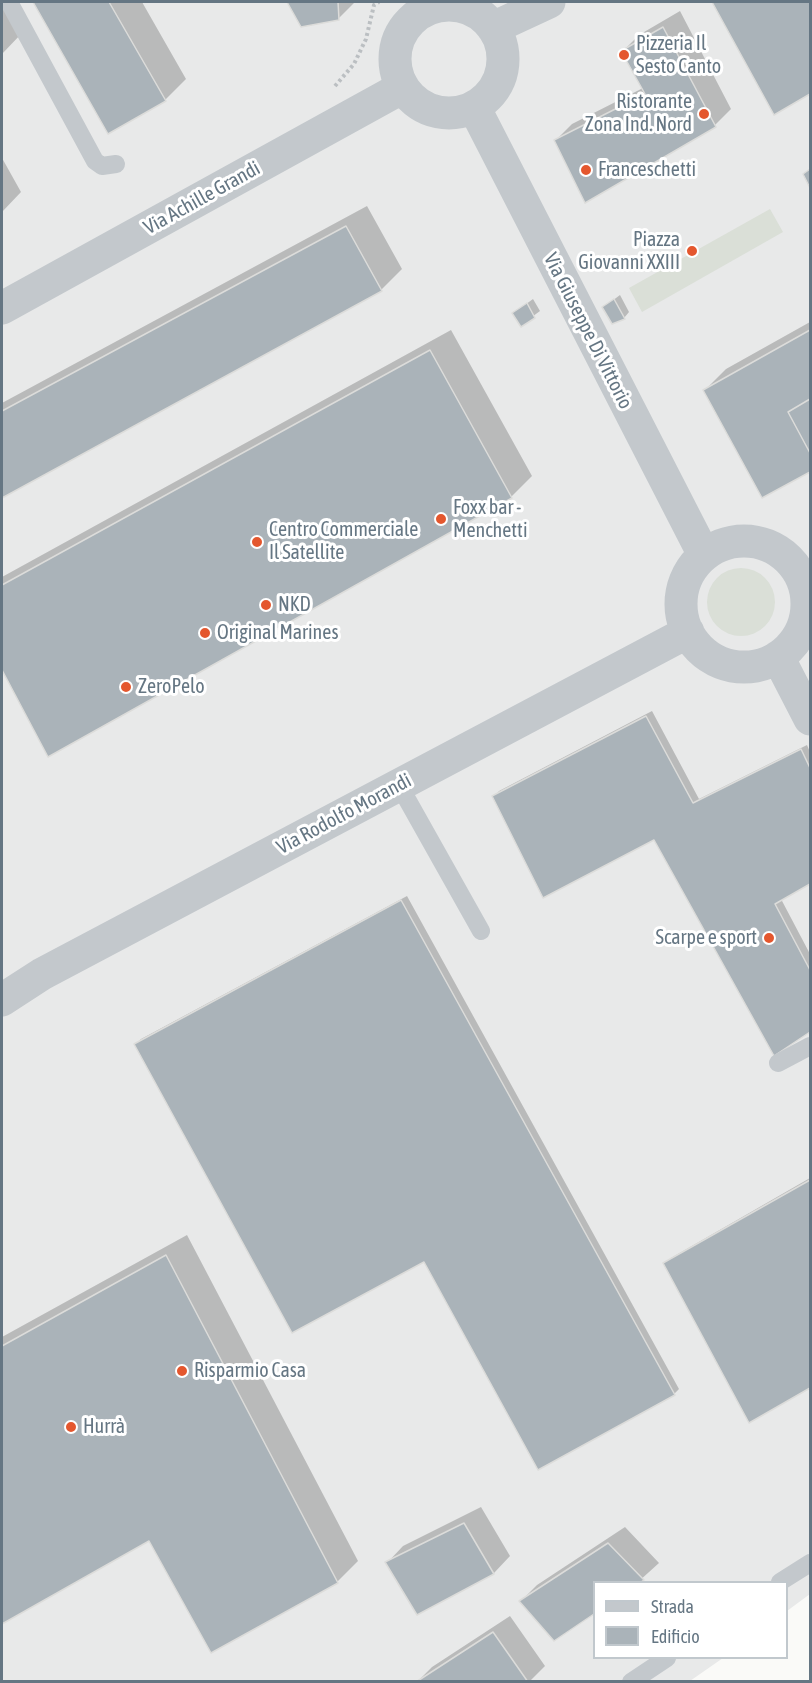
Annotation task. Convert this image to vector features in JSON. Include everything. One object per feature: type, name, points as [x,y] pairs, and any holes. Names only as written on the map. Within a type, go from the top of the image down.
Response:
[{"type":"street","points":[[493,28],[549,2]]},
{"type":"street","points":[[423,6],[462,7],[483,17],[493,28],[501,45],[503,63],[498,81],[488,96],[474,107],[459,112],[442,112],[427,108],[413,99],[403,87],[396,70],[396,52],[401,35],[423,6]]},
{"type":"street","name":"Via Achille Grandi","points":[[2,308],[403,87]]},
{"type":"street","name":"Via Giuseppe Di Vittorio","points":[[474,107],[704,555]]},
{"type":"street","points":[[741,540],[761,543],[779,551],[807,578],[805,619],[800,634],[778,657],[759,665],[738,666],[718,661],[700,649],[688,632],[681,603],[684,585],[692,568],[704,555],[722,544],[741,540]]},
{"type":"street","name":"Via Rodolfo Morandi","points":[[2,1000],[42,974],[688,632]]},
{"type":"street","points":[[778,657],[810,719]]},
{"type":"lane","points":[[9,2],[95,161],[102,166],[116,164]]},
{"type":"lane","points":[[399,785],[481,931]]},
{"type":"lane","points":[[778,1063],[810,1046]]},
{"type":"lane","points":[[782,1581],[810,1563]]},
{"type":"lane","points":[[631,1682],[666,1659]]},
{"type":"shaded area","points":[[2,2],[810,2],[810,1594],[788,1610],[788,1581],[593,1581],[593,1659],[722,1659],[690,1681],[2,1682]]},
{"type":"shaded area","points":[[770,209],[783,232],[642,312],[629,288]]},
{"type":"shaded area","points":[[748,568],[760,574],[769,583],[775,595],[773,615],[765,626],[748,636],[734,636],[717,626],[709,615],[707,595],[717,578],[728,570]]},
{"type":"building","points":[[33,2],[109,2],[166,101],[108,134]]},
{"type":"building","points":[[287,2],[338,2],[339,20],[301,27]]},
{"type":"building","points":[[712,2],[810,2],[810,94],[774,115]]},
{"type":"building","points":[[663,27],[716,127],[585,203],[554,140],[645,94],[621,51]]},
{"type":"building","points":[[810,169],[810,188],[803,174]]},
{"type":"building","points":[[346,226],[382,291],[2,498],[2,411]]},
{"type":"building","points":[[614,299],[625,319],[612,324],[602,307]]},
{"type":"building","points":[[527,303],[535,318],[521,327],[512,313]]},
{"type":"building","points":[[810,330],[810,399],[788,412],[810,453],[810,472],[762,498],[703,390]]},
{"type":"building","name":"Centro Commerciale Il Satellite","points":[[430,350],[512,498],[48,757],[2,670],[2,585]]},
{"type":"building","points":[[810,399],[810,453],[788,412]]},
{"type":"building","points":[[646,716],[693,803],[801,749],[810,768],[810,884],[775,904],[810,970],[810,1032],[774,1056],[654,840],[543,898],[492,796]]},
{"type":"building","points":[[401,900],[675,1395],[538,1470],[424,1262],[292,1333],[134,1044]]},
{"type":"building","points":[[810,1180],[810,1388],[749,1423],[663,1263]]},
{"type":"building","points":[[166,1255],[338,1583],[211,1653],[149,1541],[2,1624],[2,1346]]},
{"type":"building","points":[[464,1523],[494,1574],[417,1615],[385,1562]]},
{"type":"building","points":[[608,1543],[644,1580],[593,1581],[593,1615],[554,1641],[519,1601]]},
{"type":"building","points":[[493,1632],[528,1682],[416,1682]]},
{"type":"place","name":"Pizzeria Il Sesto Canto","points":[[624,55]]},
{"type":"place","name":"Ristorante Zona Ind. Nord","points":[[704,114]]},
{"type":"place","name":"Franceschetti","points":[[586,170]]},
{"type":"place","name":"Piazza Giovanni XXIII","points":[[692,251]]},
{"type":"place","name":"Foxx bar - Menchetti","points":[[441,519]]},
{"type":"place","name":"Centro Commerciale Il Satellite","points":[[257,542]]},
{"type":"place","name":"NKD","points":[[266,605]]},
{"type":"place","name":"Original Marines","points":[[205,633]]},
{"type":"place","name":"ZeroPelo","points":[[126,687]]},
{"type":"place","name":"Scarpe e sport","points":[[769,938]]},
{"type":"place","name":"Risparmio Casa","points":[[182,1371]]},
{"type":"place","name":"Hurrà","points":[[71,1427]]}]
